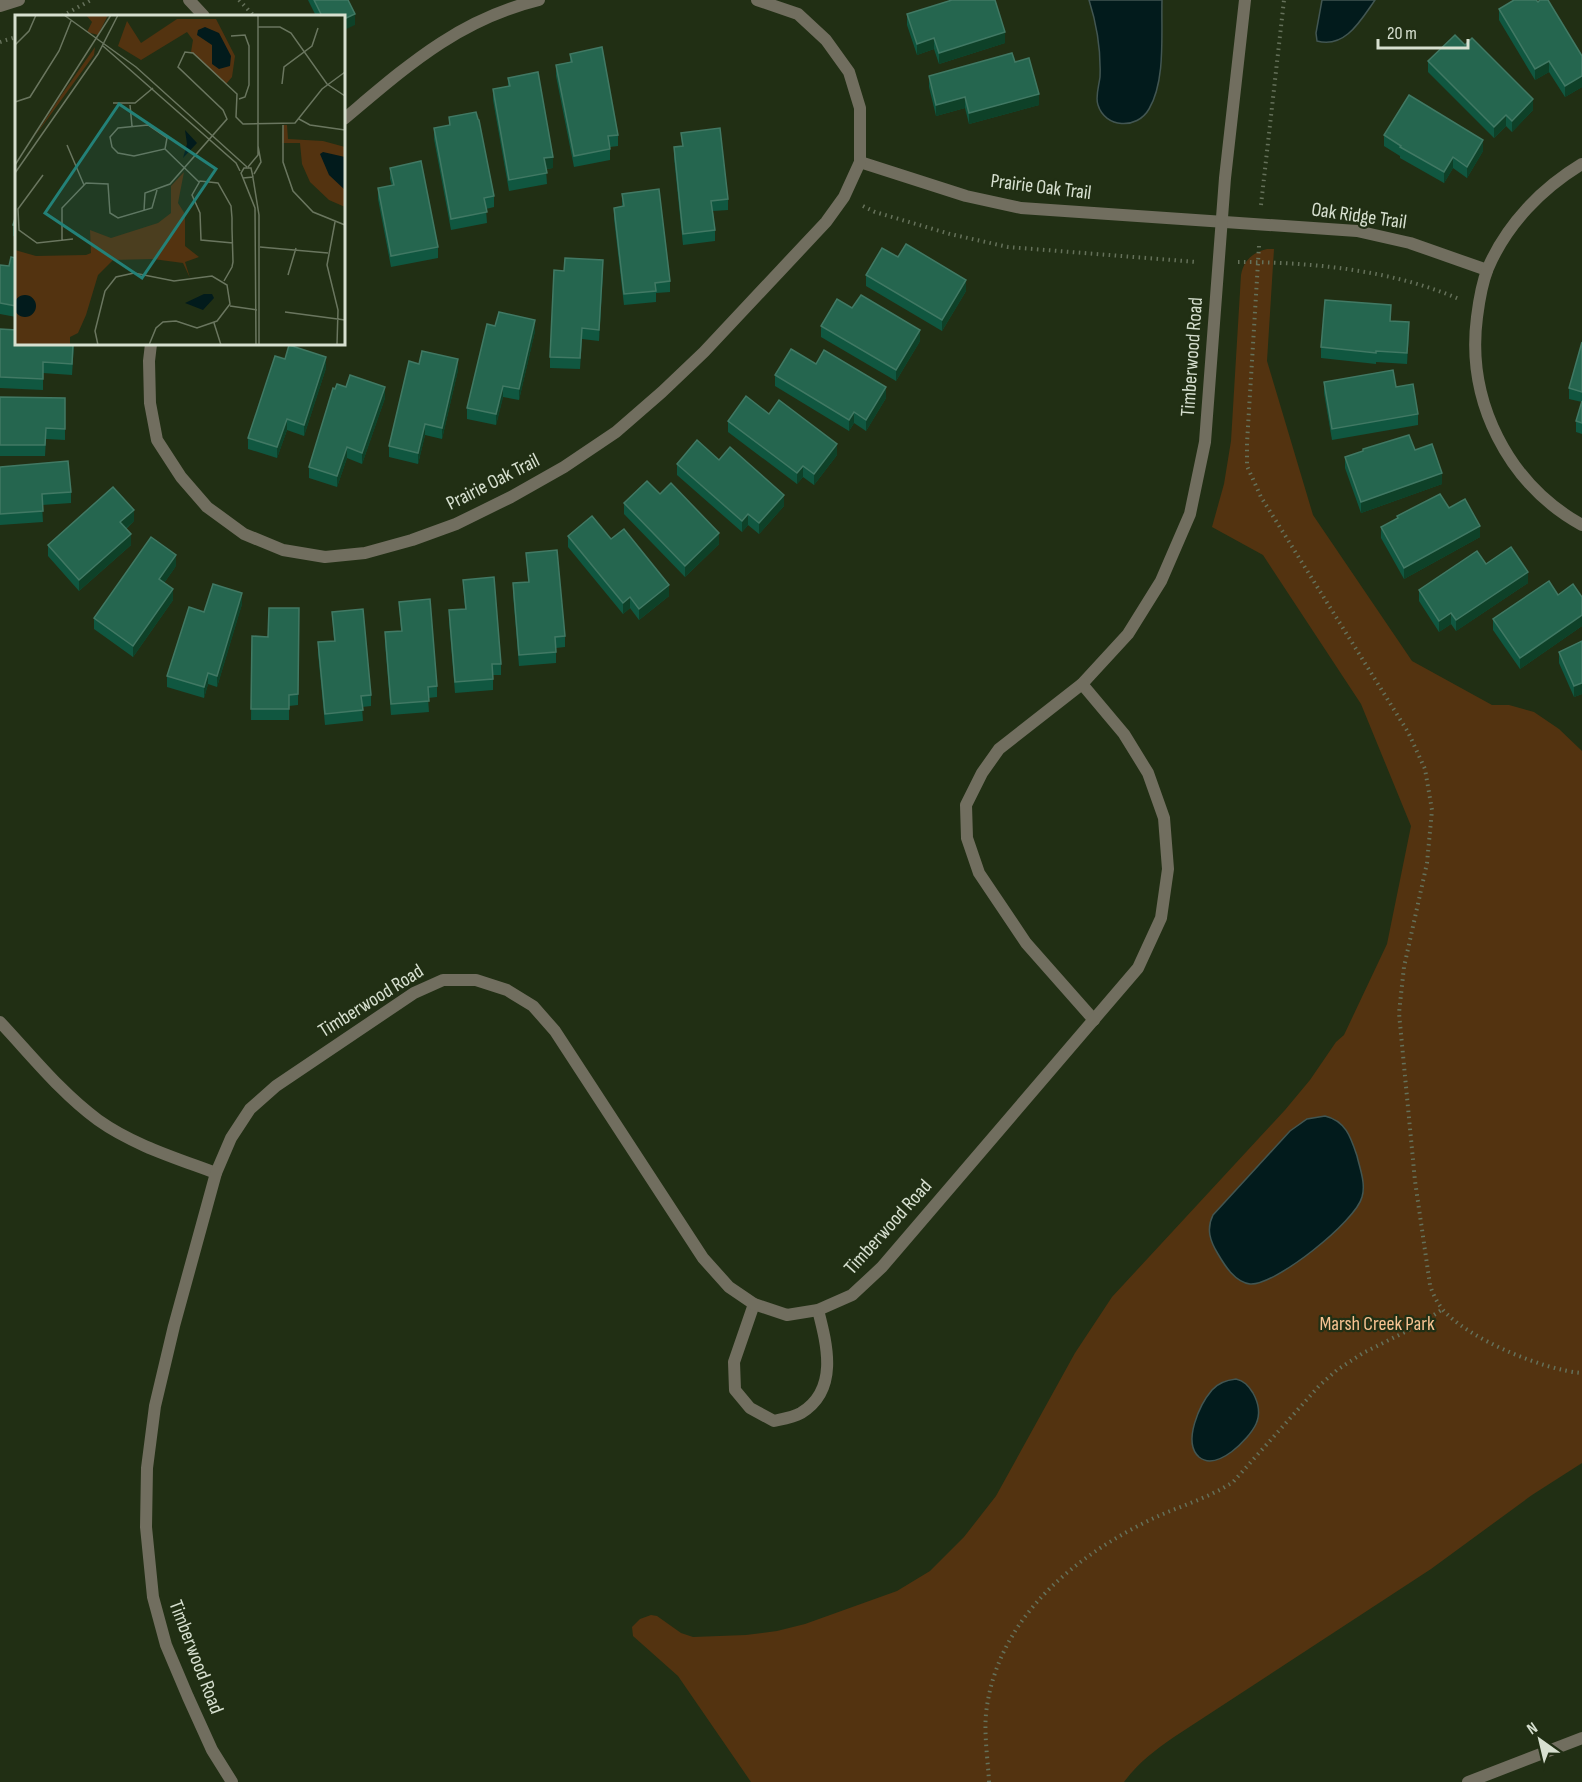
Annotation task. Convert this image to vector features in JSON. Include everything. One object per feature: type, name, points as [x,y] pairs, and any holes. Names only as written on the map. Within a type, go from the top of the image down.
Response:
[{"type":"street","points":[[0,6],[19,0]]},
{"type":"street","points":[[189,0],[203,15]]},
{"type":"street","points":[[345,118],[411,62],[446,38],[488,16],[538,0]]},
{"type":"street","name":"Prairie Oak Trail","points":[[151,345],[150,402],[157,440],[181,477],[207,507],[244,534],[283,550],[325,557],[365,553],[412,540],[456,524],[511,498],[564,467],[615,432],[704,352],[826,222],[844,197],[860,162],[860,108],[849,72],[826,40],[798,14],[757,0]]},
{"type":"street","name":"Timberwood Road","points":[[1094,1020],[1026,943],[980,873],[967,838],[966,805],[982,773],[999,749],[1082,684],[1128,634],[1161,581],[1190,514],[1205,442],[1221,223],[1236,64],[1245,0]]},
{"type":"street","name":"Prairie Oak Trail","points":[[860,162],[966,196],[1021,208],[1221,223]]},
{"type":"street","points":[[1582,164],[1557,181],[1524,212],[1503,240],[1487,270],[1475,337],[1476,364],[1484,400],[1497,437],[1513,464],[1532,486],[1561,512],[1582,525]]},
{"type":"street","name":"Oak Ridge Trail","points":[[1221,223],[1344,230],[1380,235],[1487,270]]},
{"type":"street","name":"Timberwood Road","points":[[232,1782],[212,1750],[188,1697],[166,1644],[153,1597],[146,1527],[147,1468],[155,1406],[174,1326],[216,1173],[231,1138],[250,1109],[276,1086],[414,993],[443,980],[476,980],[507,990],[533,1005],[555,1031],[703,1258],[729,1287],[754,1304],[787,1315],[818,1310],[852,1295],[882,1267],[1138,968],[1161,918],[1168,869],[1164,818],[1148,773],[1124,734],[1082,684]]},
{"type":"street","points":[[0,1022],[63,1090],[99,1120],[142,1145],[216,1173]]},
{"type":"street","points":[[754,1304],[734,1362],[735,1390],[750,1408],[774,1421],[800,1414],[818,1400],[828,1374],[826,1343],[818,1310]]},
{"type":"street","points":[[1468,1782],[1582,1738]]},
{"type":"path","points":[[64,15],[91,0]]},
{"type":"path","points":[[239,0],[253,15]]},
{"type":"path","points":[[1262,190],[1284,0]]},
{"type":"path","points":[[0,42],[15,37]]},
{"type":"path","points":[[844,197],[875,212],[950,234],[1008,247],[1187,262]]},
{"type":"path","points":[[1479,307],[1412,282],[1339,270],[1258,262],[1247,466],[1261,497],[1400,719],[1419,755],[1427,778],[1432,810],[1430,845],[1404,967],[1399,1013],[1420,1221],[1430,1285],[1434,1296],[1443,1309],[1468,1329],[1529,1360],[1550,1368],[1582,1373]]},
{"type":"path","points":[[989,1782],[986,1714],[994,1679],[1000,1660],[1014,1634],[1047,1590],[1075,1564],[1119,1536],[1233,1482],[1336,1370],[1354,1358],[1417,1326],[1443,1309]]},
{"type":"green space","name":"Marsh Creek Park","points":[[1267,249],[1274,249],[1267,361],[1313,515],[1412,661],[1492,705],[1509,705],[1534,712],[1559,729],[1582,751],[1582,1463],[1532,1495],[1431,1569],[1167,1742],[1141,1763],[1124,1782],[751,1782],[678,1676],[633,1636],[632,1627],[640,1619],[651,1615],[657,1616],[681,1633],[693,1637],[777,1631],[805,1624],[897,1591],[930,1571],[964,1537],[996,1496],[1075,1353],[1112,1297],[1285,1110],[1310,1080],[1336,1042],[1344,1035],[1387,944],[1411,826],[1361,704],[1263,555],[1212,527],[1224,484],[1231,441],[1241,275],[1244,265],[1250,258]]},
{"type":"water","points":[[1089,0],[1162,0],[1162,56],[1158,84],[1144,116],[1129,123],[1122,124],[1107,118],[1097,102],[1100,77],[1099,48]]},
{"type":"water","points":[[1322,0],[1375,0],[1351,31],[1336,41],[1327,42],[1317,41],[1316,33]]},
{"type":"water","points":[[1325,1116],[1343,1126],[1350,1137],[1361,1171],[1362,1197],[1356,1208],[1331,1236],[1295,1264],[1262,1282],[1245,1283],[1227,1268],[1213,1244],[1209,1230],[1213,1215],[1290,1131],[1307,1119]]},
{"type":"water","points":[[1236,1379],[1246,1384],[1253,1393],[1258,1408],[1258,1420],[1247,1438],[1232,1452],[1215,1460],[1206,1461],[1199,1457],[1192,1442],[1192,1433],[1198,1413],[1214,1388],[1223,1382]]},
{"type":"building","points":[[314,0],[348,0],[355,14],[345,19],[345,15],[322,15]]},
{"type":"building","points":[[952,0],[995,0],[1005,32],[939,53],[934,38],[917,44],[907,14]]},
{"type":"building","points":[[1514,0],[1536,0],[1538,2],[1548,0],[1582,56],[1582,76],[1565,86],[1549,61],[1535,69],[1499,9]]},
{"type":"building","points":[[1455,35],[1465,45],[1472,38],[1533,99],[1512,121],[1506,115],[1494,127],[1428,61]]},
{"type":"building","points":[[602,47],[618,135],[608,136],[610,149],[574,156],[556,65],[572,62],[570,54]]},
{"type":"building","points":[[1012,53],[1015,62],[1029,58],[1039,94],[969,113],[965,97],[936,105],[929,76]]},
{"type":"building","points":[[538,72],[553,157],[544,158],[547,173],[509,180],[493,89],[510,86],[508,78]]},
{"type":"building","points":[[1409,95],[1483,140],[1467,167],[1453,157],[1444,172],[1400,147],[1384,135]]},
{"type":"building","points":[[476,112],[494,196],[484,198],[487,212],[451,219],[434,128],[450,125],[449,117]]},
{"type":"building","points":[[720,128],[728,199],[711,201],[715,230],[683,234],[674,147],[683,146],[681,133]]},
{"type":"building","points":[[421,161],[438,247],[391,256],[378,188],[394,185],[390,168]]},
{"type":"building","points":[[659,189],[670,281],[655,283],[656,291],[624,294],[614,208],[624,206],[622,194]]},
{"type":"building","points":[[906,244],[966,280],[942,320],[866,275],[882,248],[898,257]]},
{"type":"building","points":[[11,257],[15,258],[15,306],[0,303],[0,265],[9,266]]},
{"type":"building","points":[[565,258],[603,260],[599,330],[582,328],[580,358],[550,357],[554,270],[564,271]]},
{"type":"building","points":[[861,295],[920,330],[896,370],[821,326],[837,299],[852,308]]},
{"type":"building","points":[[1325,300],[1391,305],[1390,321],[1409,322],[1407,353],[1376,351],[1376,353],[1321,347]]},
{"type":"building","points":[[499,312],[535,320],[519,389],[503,386],[496,414],[467,408],[487,324],[495,326]]},
{"type":"building","points":[[0,329],[15,330],[15,345],[73,345],[72,364],[43,362],[43,379],[0,377]]},
{"type":"building","points":[[1582,342],[1582,392],[1569,388]]},
{"type":"building","points":[[289,345],[326,357],[304,425],[287,419],[277,447],[248,438],[275,356],[285,359]]},
{"type":"building","points":[[791,349],[816,364],[824,350],[886,387],[866,420],[854,412],[849,420],[775,375]]},
{"type":"building","points":[[422,351],[458,359],[442,428],[425,424],[418,453],[389,446],[409,361],[419,364]]},
{"type":"building","points":[[1393,370],[1396,387],[1413,384],[1418,414],[1332,429],[1324,382]]},
{"type":"building","points":[[350,375],[385,387],[362,453],[347,447],[337,476],[309,467],[333,388],[335,389],[337,384],[346,387]]},
{"type":"building","points":[[746,396],[769,414],[779,400],[837,444],[814,474],[803,466],[797,473],[728,421]]},
{"type":"building","points":[[0,397],[65,398],[65,429],[46,428],[45,445],[0,445]]},
{"type":"building","points":[[1582,401],[1582,423],[1576,421]]},
{"type":"building","points":[[1409,435],[1415,450],[1432,444],[1442,473],[1361,502],[1345,457]]},
{"type":"building","points":[[697,440],[719,460],[730,447],[784,495],[759,523],[748,514],[742,521],[677,464]]},
{"type":"building","points":[[68,461],[71,492],[42,494],[43,511],[0,514],[0,467]]},
{"type":"building","points":[[647,481],[660,494],[671,483],[719,533],[685,566],[624,503]]},
{"type":"building","points":[[113,487],[134,510],[120,522],[131,534],[79,580],[48,545]]},
{"type":"building","points":[[1440,494],[1449,508],[1465,499],[1480,526],[1404,568],[1381,527]]},
{"type":"building","points":[[592,516],[611,539],[624,529],[669,585],[639,609],[630,597],[623,603],[568,536]]},
{"type":"building","points":[[151,537],[176,555],[159,579],[173,589],[133,646],[94,618]]},
{"type":"building","points":[[1511,547],[1528,572],[1456,620],[1451,613],[1439,621],[1419,590],[1477,551],[1486,564]]},
{"type":"building","points":[[557,550],[565,636],[555,637],[556,652],[519,655],[513,583],[529,582],[526,553]]},
{"type":"building","points":[[494,577],[501,664],[492,664],[493,679],[455,682],[449,610],[466,609],[463,580]]},
{"type":"building","points":[[1549,581],[1558,595],[1573,584],[1582,597],[1582,615],[1520,658],[1493,619]]},
{"type":"building","points":[[213,584],[242,593],[217,676],[208,673],[204,687],[167,676],[189,607],[204,612]]},
{"type":"building","points":[[430,599],[437,686],[428,687],[429,701],[391,704],[385,632],[402,631],[399,602]]},
{"type":"building","points":[[269,608],[299,608],[298,694],[289,695],[289,709],[251,709],[252,636],[268,637]]},
{"type":"building","points":[[363,609],[371,695],[361,696],[363,710],[325,714],[318,642],[335,641],[332,612]]},
{"type":"building","points":[[1582,641],[1582,683],[1574,686],[1559,652]]}]
